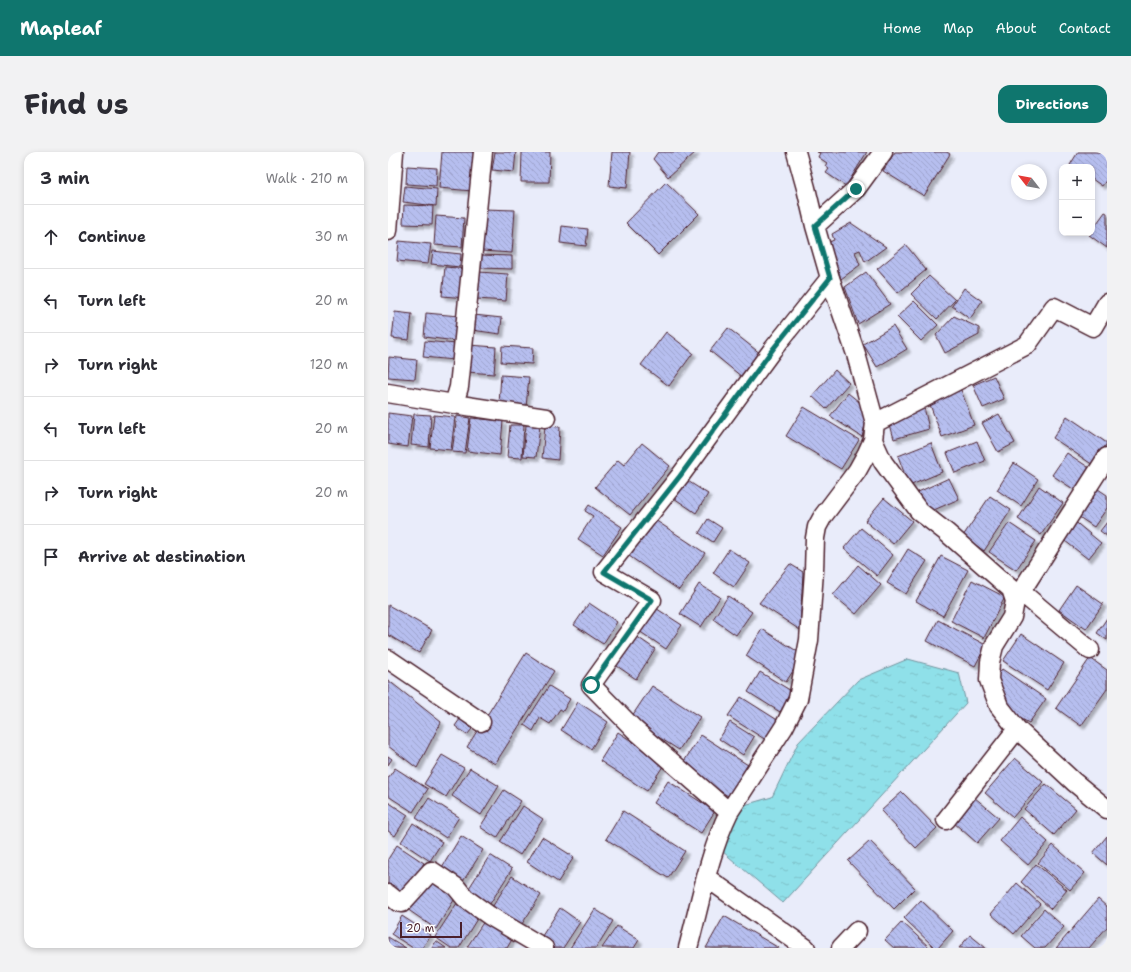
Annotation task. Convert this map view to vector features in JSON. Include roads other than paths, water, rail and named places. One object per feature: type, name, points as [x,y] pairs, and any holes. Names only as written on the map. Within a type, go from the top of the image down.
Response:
[{"type":"street","points":[[388,231],[394,152]]},
{"type":"street","points":[[454,404],[459,388],[483,152]]},
{"type":"street","points":[[796,152],[830,278],[856,354],[874,431],[883,462],[918,511],[946,532],[1011,589],[1018,597],[1090,650]]},
{"type":"street","points":[[815,226],[856,189],[883,152]]},
{"type":"street","points":[[729,812],[636,730],[591,685],[652,600],[604,572],[680,476],[773,349],[830,278]]},
{"type":"street","points":[[688,948],[716,844],[729,812],[784,727],[798,700],[809,640],[815,538],[818,527],[823,516],[857,471],[867,454],[874,431],[1027,345],[1054,307],[1093,327],[1107,303]]},
{"type":"street","points":[[388,393],[546,418]]},
{"type":"street","points":[[1107,457],[1018,597],[1012,617],[994,646],[988,680],[999,706],[1017,729],[1074,782],[1107,809]]},
{"type":"street","points":[[388,659],[481,722]]},
{"type":"street","points":[[946,820],[1017,729]]},
{"type":"street","points":[[388,894],[398,902],[402,903],[432,871],[456,887],[465,898],[490,916],[544,948]]},
{"type":"street","points":[[707,878],[806,948]]},
{"type":"street","points":[[841,948],[857,931]]},
{"type":"water","points":[[908,659],[959,673],[966,703],[783,903],[722,851],[741,806],[772,797],[798,743],[858,680]]}]
